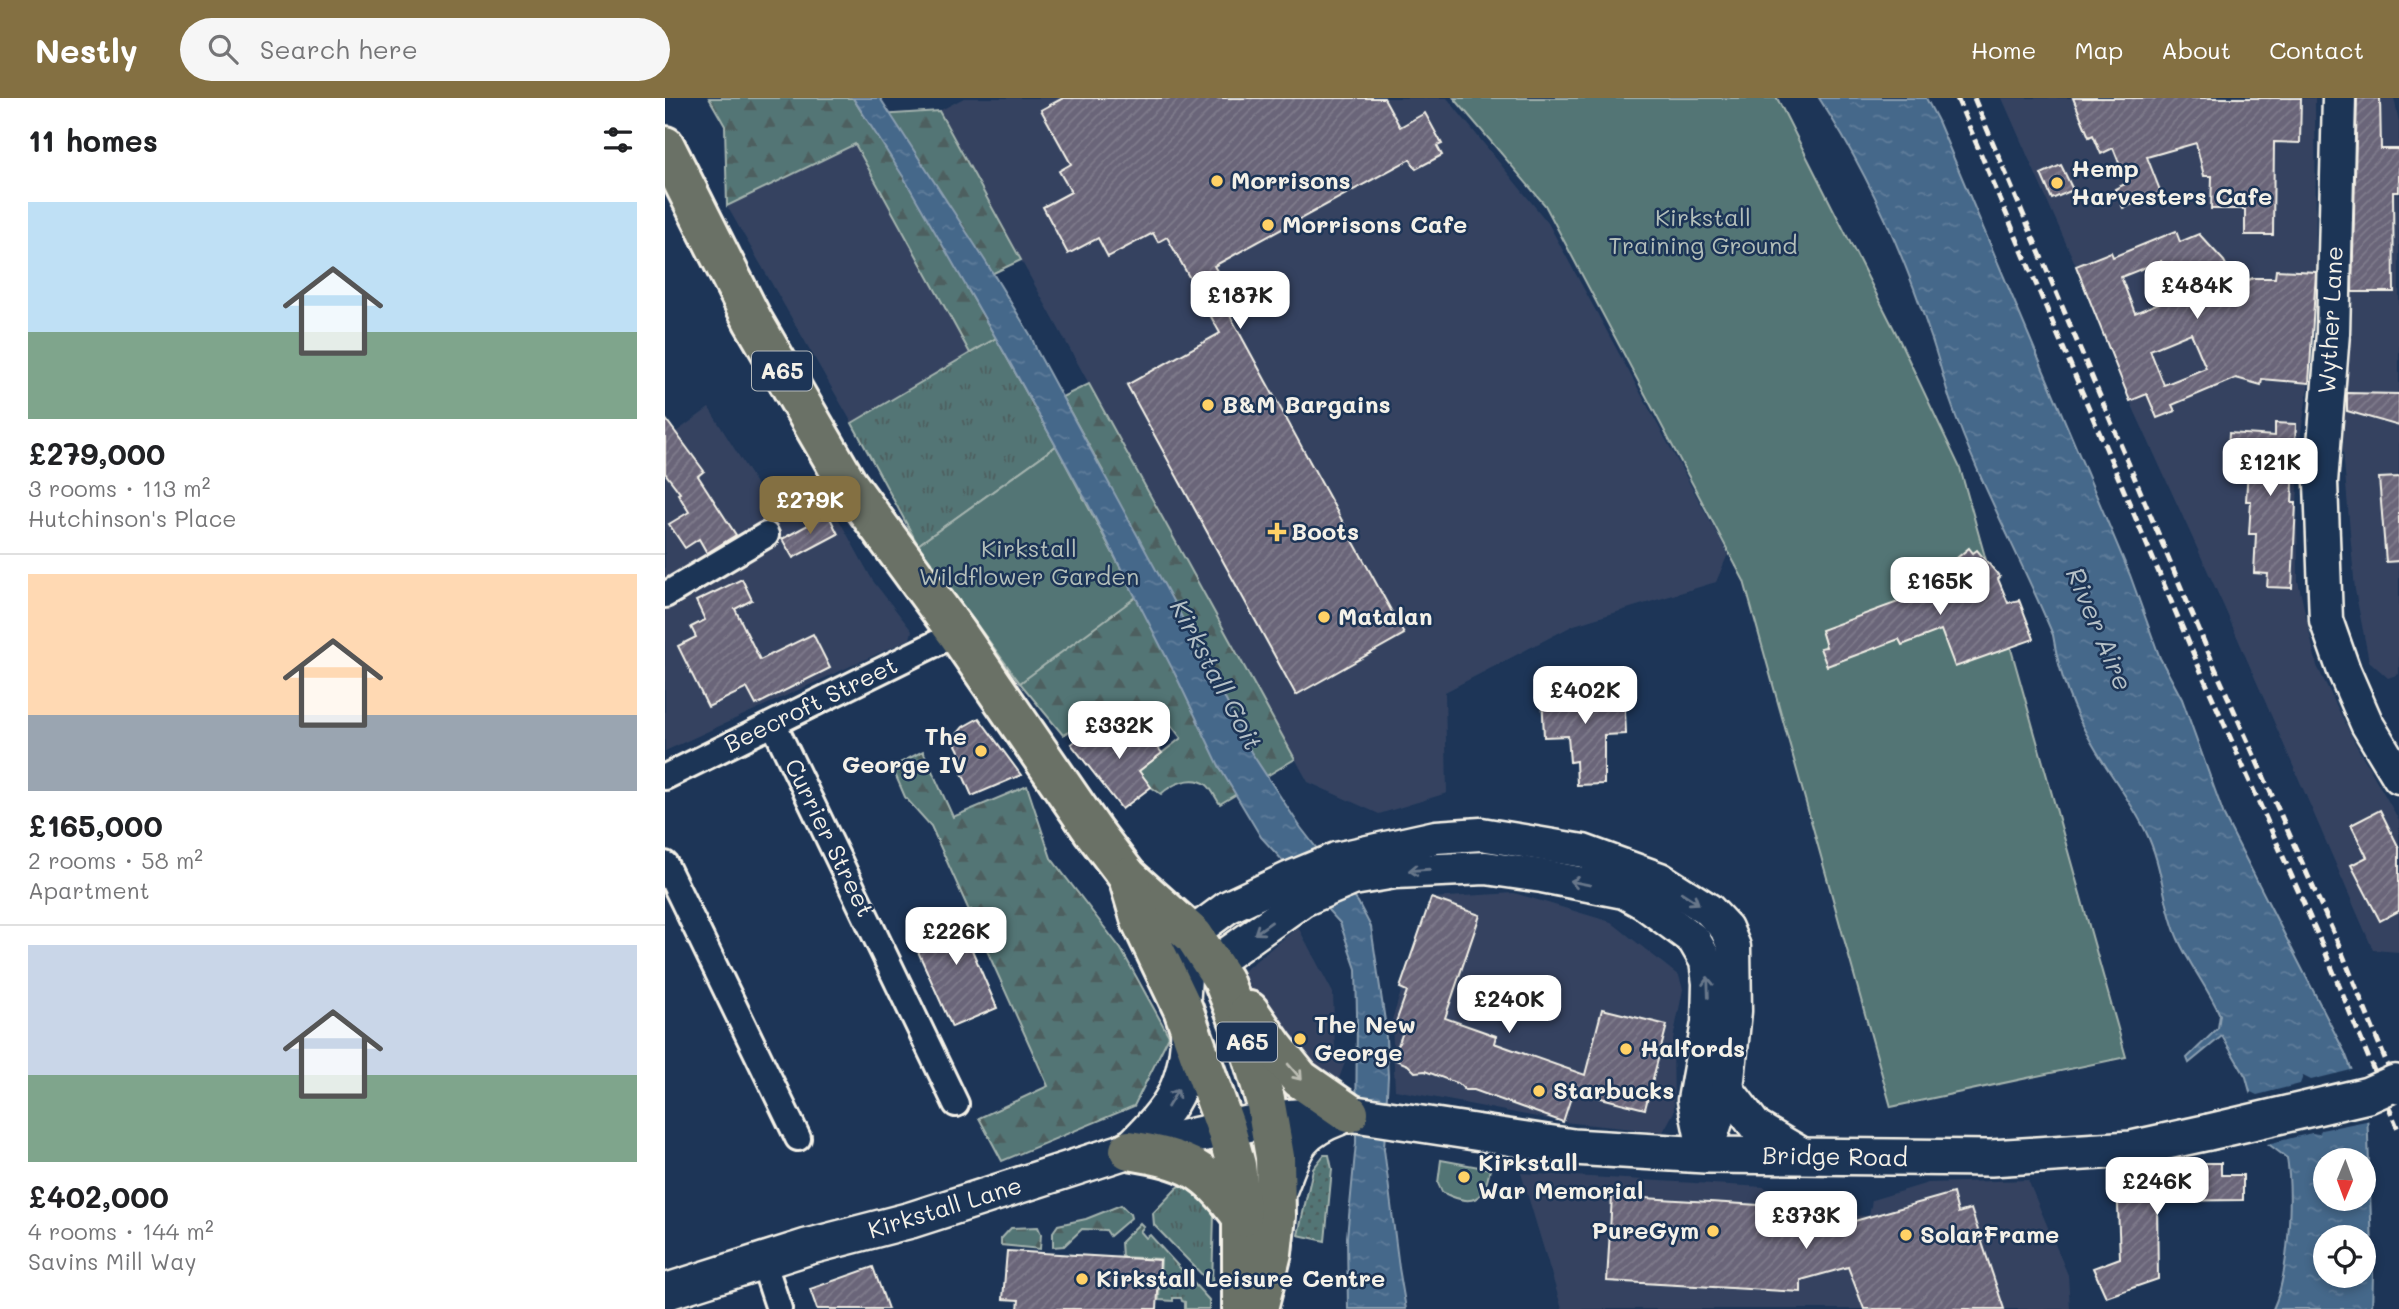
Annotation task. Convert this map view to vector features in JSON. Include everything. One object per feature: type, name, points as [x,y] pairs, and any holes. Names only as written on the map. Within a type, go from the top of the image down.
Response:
[{"type":"main road","name":"A65","points":[[665,146],[753,321],[847,483],[957,633],[1137,895],[1210,962],[1251,1052],[1268,1112],[1275,1157],[1276,1197],[1272,1253],[1258,1309]]},
{"type":"main road","name":"A65","points":[[1137,895],[1186,1017],[1226,1129],[1235,1165],[1242,1217],[1243,1309]]},
{"type":"main road","points":[[1210,962],[1300,1079],[1349,1113]]},
{"type":"main road","points":[[1129,1150],[1150,1130],[1175,1099],[1189,1049],[1186,1017]]},
{"type":"main road","name":"Bridge Road","points":[[1226,1129],[1268,1112],[1349,1113],[1573,1147],[1705,1155],[1955,1158],[2067,1154],[2131,1149],[2368,1095],[2397,1084]]},
{"type":"main road","points":[[1276,1197],[1302,1137],[1322,1124],[1349,1113]]},
{"type":"main road","name":"Kirkstall Lane","points":[[665,1292],[763,1261],[911,1220],[1129,1150],[1226,1129]]},
{"type":"main road","points":[[1129,1150],[1167,1156],[1198,1170],[1223,1191],[1242,1217]]},
{"type":"street","name":"Wyther Lane","points":[[2339,98],[2333,333],[2321,482],[2326,620],[2343,671],[2367,724],[2399,778]]},
{"type":"street","points":[[665,595],[766,535]]},
{"type":"street","name":"Beecroft Street","points":[[665,777],[957,633]]},
{"type":"street","name":"Currier Street","points":[[774,725],[956,1104]]},
{"type":"street","points":[[665,864],[798,1138]]},
{"type":"street","points":[[1210,962],[1201,928],[1228,908],[1296,889],[1345,869],[1395,872],[1486,868],[1624,892],[1652,891],[1709,910],[1726,928],[1734,947],[1735,1010],[1727,1088],[1705,1155]]},
{"type":"street","points":[[1186,1017],[1210,962],[1296,889]]},
{"type":"street","points":[[1652,891],[1694,940],[1706,961],[1709,983],[1708,1023],[1694,1100],[1705,1155]]},
{"type":"street","points":[[1137,895],[1178,903],[1228,908]]},
{"type":"street","points":[[1727,1088],[1755,1127],[1808,1157]]},
{"type":"street","points":[[763,1261],[779,1309]]},
{"type":"shaded area","points":[[964,98],[1447,98],[1548,223],[1728,554],[1716,582],[1574,625],[1445,692],[1447,793],[1379,814],[1308,782],[939,111]]},
{"type":"shaded area","points":[[2002,98],[2315,98],[2316,272],[2309,383],[2301,432],[2297,504],[2298,581],[2317,666],[2355,743],[2399,820],[2399,952],[2373,950],[2225,609],[2130,401],[2076,266]]},
{"type":"shaded area","points":[[2349,98],[2394,98],[2399,122],[2399,674],[2388,678],[2369,661],[2355,590],[2343,450],[2351,292]]},
{"type":"shaded area","points":[[855,144],[970,353],[852,423],[727,206]]},
{"type":"shaded area","points":[[709,408],[775,514],[819,484],[873,581],[912,631],[910,639],[665,751],[665,440]]},
{"type":"shaded area","points":[[1514,893],[1611,922],[1679,976],[1683,989],[1673,1039],[1674,1112],[1663,1132],[1563,1122],[1395,1090],[1392,1020],[1431,898]]},
{"type":"shaded area","points":[[1298,927],[1333,993],[1335,1049],[1346,1060],[1338,1081],[1315,1075],[1238,975]]},
{"type":"shaded area","points":[[1521,1173],[1764,1187],[1786,1200],[1790,1213],[1869,1216],[1872,1200],[1928,1183],[2028,1180],[2068,1275],[2070,1309],[1562,1309]]},
{"type":"green space","points":[[709,98],[853,98],[864,116],[939,111],[1021,260],[966,286],[996,338],[970,353],[855,144],[727,206],[725,126]]},
{"type":"green space","name":"Kirkstall Training Ground","points":[[1454,98],[1777,98],[1896,333],[1960,468],[2126,1057],[1891,1107],[1744,581],[1545,205]]},
{"type":"green space","points":[[996,338],[1056,446],[918,545],[852,423]]},
{"type":"green space","points":[[1089,384],[1295,759],[1220,804],[1209,787],[1201,782],[1189,780],[1161,794],[1151,787],[1139,771],[1181,738],[1164,716],[1137,734],[1130,726],[1113,739],[1109,734],[1083,724],[1063,735],[1020,683],[927,557],[1060,537],[1103,471],[1062,397]]},
{"type":"green space","name":"Kirkstall Wildflower Garden","points":[[1056,446],[1136,597],[1020,683],[918,545]]},
{"type":"green space","points":[[923,751],[953,817],[1027,786],[1051,858],[1121,949],[1169,1036],[1134,1106],[1002,1161],[979,1118],[1048,1086],[931,826],[905,797],[892,767]]},
{"type":"green space","points":[[1324,1155],[1329,1155],[1332,1169],[1325,1241],[1298,1235],[1313,1169]]},
{"type":"green space","points":[[1441,1160],[1490,1169],[1480,1195],[1462,1200],[1442,1192],[1438,1183]]},
{"type":"green space","points":[[1182,1185],[1207,1203],[1214,1215],[1212,1285],[1154,1225],[1153,1213]]},
{"type":"green space","points":[[1121,1205],[1131,1218],[1110,1236],[1106,1230],[1082,1229],[1064,1246],[1053,1247],[1053,1232],[1058,1225],[1086,1219]]},
{"type":"green space","points":[[1140,1223],[1144,1227],[1140,1231],[1146,1238],[1150,1235],[1209,1300],[1209,1309],[1185,1309],[1185,1302],[1181,1298],[1173,1298],[1173,1301],[1159,1300],[1161,1259],[1122,1257],[1121,1242]]},
{"type":"green space","points":[[1038,1227],[1041,1234],[1040,1249],[1001,1245],[1001,1239],[1011,1228]]},
{"type":"water","points":[[853,98],[880,98],[986,262],[1031,336],[1216,680],[1251,752],[1301,828],[1358,902],[1371,927],[1385,1021],[1388,1076],[1384,1149],[1406,1309],[1348,1309],[1347,1237],[1356,1143],[1357,1014],[1356,969],[1340,923],[1261,837],[1221,770],[1087,502],[904,178]]},
{"type":"water","name":"River Aire","points":[[1819,98],[1926,98],[2130,575],[2160,658],[2182,699],[2225,818],[2345,1053],[2367,1109],[2368,1148],[2313,1148],[2313,1211],[2371,1211],[2371,1225],[2313,1225],[2313,1288],[2373,1288],[2372,1309],[2273,1309],[2283,1277],[2288,1235],[2290,1193],[2287,1158],[2263,1140],[2246,1077],[2222,1036],[2189,1063],[2187,1058],[2218,1028],[2220,1015],[2178,939],[2156,858],[2146,832],[2093,745],[2073,706],[2053,635],[1961,430],[1908,273],[1882,212]]},
{"type":"pier","points":[[2355,1069],[2370,1108],[2371,1120],[2321,1130],[2319,1134],[2312,1133],[2267,1144],[2266,1147],[2261,1143],[2248,1097],[2251,1092],[2257,1095],[2300,1084],[2303,1076],[2311,1080]]},
{"type":"building","points":[[1063,98],[1384,98],[1400,127],[1425,113],[1442,144],[1437,146],[1442,155],[1416,169],[1410,159],[1214,266],[1220,276],[1211,281],[1404,634],[1296,695],[1127,385],[1220,333],[1167,237],[1158,242],[1153,233],[1108,257],[1098,238],[1068,254],[1043,207],[1071,192],[1059,171],[1071,164],[1041,110]]},
{"type":"building","points":[[2073,98],[2301,98],[2300,143],[2274,142],[2273,235],[2245,235],[2245,209],[2211,209],[2212,176],[2204,176],[2196,143],[2147,157],[2161,193],[2123,208],[2115,189],[2127,183],[2113,148],[2101,154],[2093,135],[2089,137]]},
{"type":"building","points":[[2357,98],[2380,98],[2381,149],[2399,149],[2399,192],[2393,192],[2394,292],[2352,292]]},
{"type":"building","name":"Hemp Harvesters Cafe","points":[[2061,165],[2073,190],[2052,199],[2041,174]]},
{"type":"building","points":[[2176,231],[2180,242],[2199,234],[2224,261],[2236,285],[2253,278],[2275,278],[2276,270],[2316,272],[2309,383],[2262,379],[2261,385],[2236,378],[2172,405],[2175,411],[2157,418],[2147,394],[2130,401],[2076,266],[2111,252],[2113,257]],"holes":[[[2161,261],[2176,296],[2135,313],[2121,277]],[[2191,333],[2206,368],[2164,385],[2150,350]]]},
{"type":"building","points":[[2347,393],[2399,394],[2399,426],[2347,411]]},
{"type":"building","points":[[665,418],[704,471],[698,476],[736,535],[707,553],[699,539],[685,548],[669,524],[689,512],[678,494],[680,493],[665,473]]},
{"type":"building","points":[[2275,423],[2296,424],[2292,588],[2267,587],[2268,574],[2254,573],[2256,534],[2249,534],[2251,501],[2246,501],[2248,468],[2227,467],[2229,433],[2275,436]]},
{"type":"building","points":[[2399,477],[2399,561],[2386,562],[2379,478]]},
{"type":"building","points":[[828,514],[838,534],[793,558],[782,539]]},
{"type":"building","points":[[1969,548],[1973,553],[1977,550],[2000,577],[1998,579],[2008,603],[2019,600],[2034,639],[1955,667],[1941,630],[1902,645],[1899,639],[1827,666],[1820,648],[1826,647],[1821,630],[1923,593],[1921,588]]},
{"type":"building","points":[[742,579],[752,600],[735,609],[760,660],[813,634],[830,668],[756,705],[747,688],[708,707],[678,646],[696,637],[691,627],[705,620],[696,601]]},
{"type":"building","points":[[1624,689],[1626,734],[1604,735],[1604,784],[1577,785],[1576,761],[1570,762],[1568,736],[1544,737],[1542,692]]},
{"type":"building","name":"The George IV","points":[[979,718],[1021,775],[972,796],[959,766],[965,763],[953,739],[963,727]]},
{"type":"building","points":[[1130,725],[1137,733],[1143,729],[1162,753],[1139,771],[1151,787],[1122,809],[1071,744],[1093,727],[1103,739],[1109,734],[1113,739]]},
{"type":"building","points":[[2380,810],[2399,848],[2399,911],[2380,921],[2351,865],[2367,857],[2351,825]]},
{"type":"building","points":[[1431,898],[1480,915],[1445,1018],[1496,1036],[1494,1043],[1585,1075],[1602,1009],[1667,1025],[1645,1109],[1573,1091],[1563,1122],[1474,1090],[1465,1090],[1459,1084],[1425,1071],[1415,1072],[1408,1065],[1393,1059],[1403,1032],[1394,1028],[1407,991],[1400,988]]},
{"type":"building","points":[[971,910],[986,944],[972,950],[997,1008],[952,1027],[911,936]]},
{"type":"building","points":[[2177,1163],[2221,1163],[2221,1175],[2243,1175],[2243,1200],[2157,1201],[2158,1279],[2106,1297],[2093,1268],[2120,1258],[2117,1180]]},
{"type":"building","points":[[1953,1193],[1958,1213],[1971,1209],[2004,1309],[1864,1309],[1848,1267],[1801,1280],[1801,1292],[1607,1281],[1612,1196],[1809,1208],[1816,1232]]},
{"type":"building","name":"Kirkstall Leisure Centre","points":[[1007,1251],[1160,1260],[1157,1309],[1018,1309],[1019,1300],[1003,1299]]},
{"type":"building","points":[[873,1267],[888,1309],[817,1309],[810,1289]]},
{"type":"railway","points":[[1957,98],[2202,674],[2324,949],[2399,1132]]},
{"type":"railway","points":[[1974,98],[2215,668],[2338,943],[2399,1093]]},
{"type":"place","name":"Morrisons","points":[[1217,181]]},
{"type":"place","name":"Hemp Harvesters Cafe","points":[[2057,183]]},
{"type":"place","name":"Morrisons Cafe","points":[[1268,225]]},
{"type":"place","name":"B&M Bargains","points":[[1208,405]]},
{"type":"place","name":"Boots","points":[[1277,532]]},
{"type":"place","name":"Matalan","points":[[1324,617]]},
{"type":"place","name":"The George IV","points":[[981,751]]},
{"type":"place","name":"The New George","points":[[1300,1039]]},
{"type":"place","name":"Halfords","points":[[1626,1049]]},
{"type":"place","name":"Starbucks","points":[[1539,1091]]},
{"type":"place","name":"Kirkstall War Memorial","points":[[1464,1177]]},
{"type":"place","name":"PureGym","points":[[1713,1231]]},
{"type":"place","name":"SolarFrame","points":[[1906,1235]]},
{"type":"place","name":"Kirkstall Leisure Centre","points":[[1082,1279]]},
{"type":"water label","name":"Kirkstall Goit","points":[[1216,675]]}]
